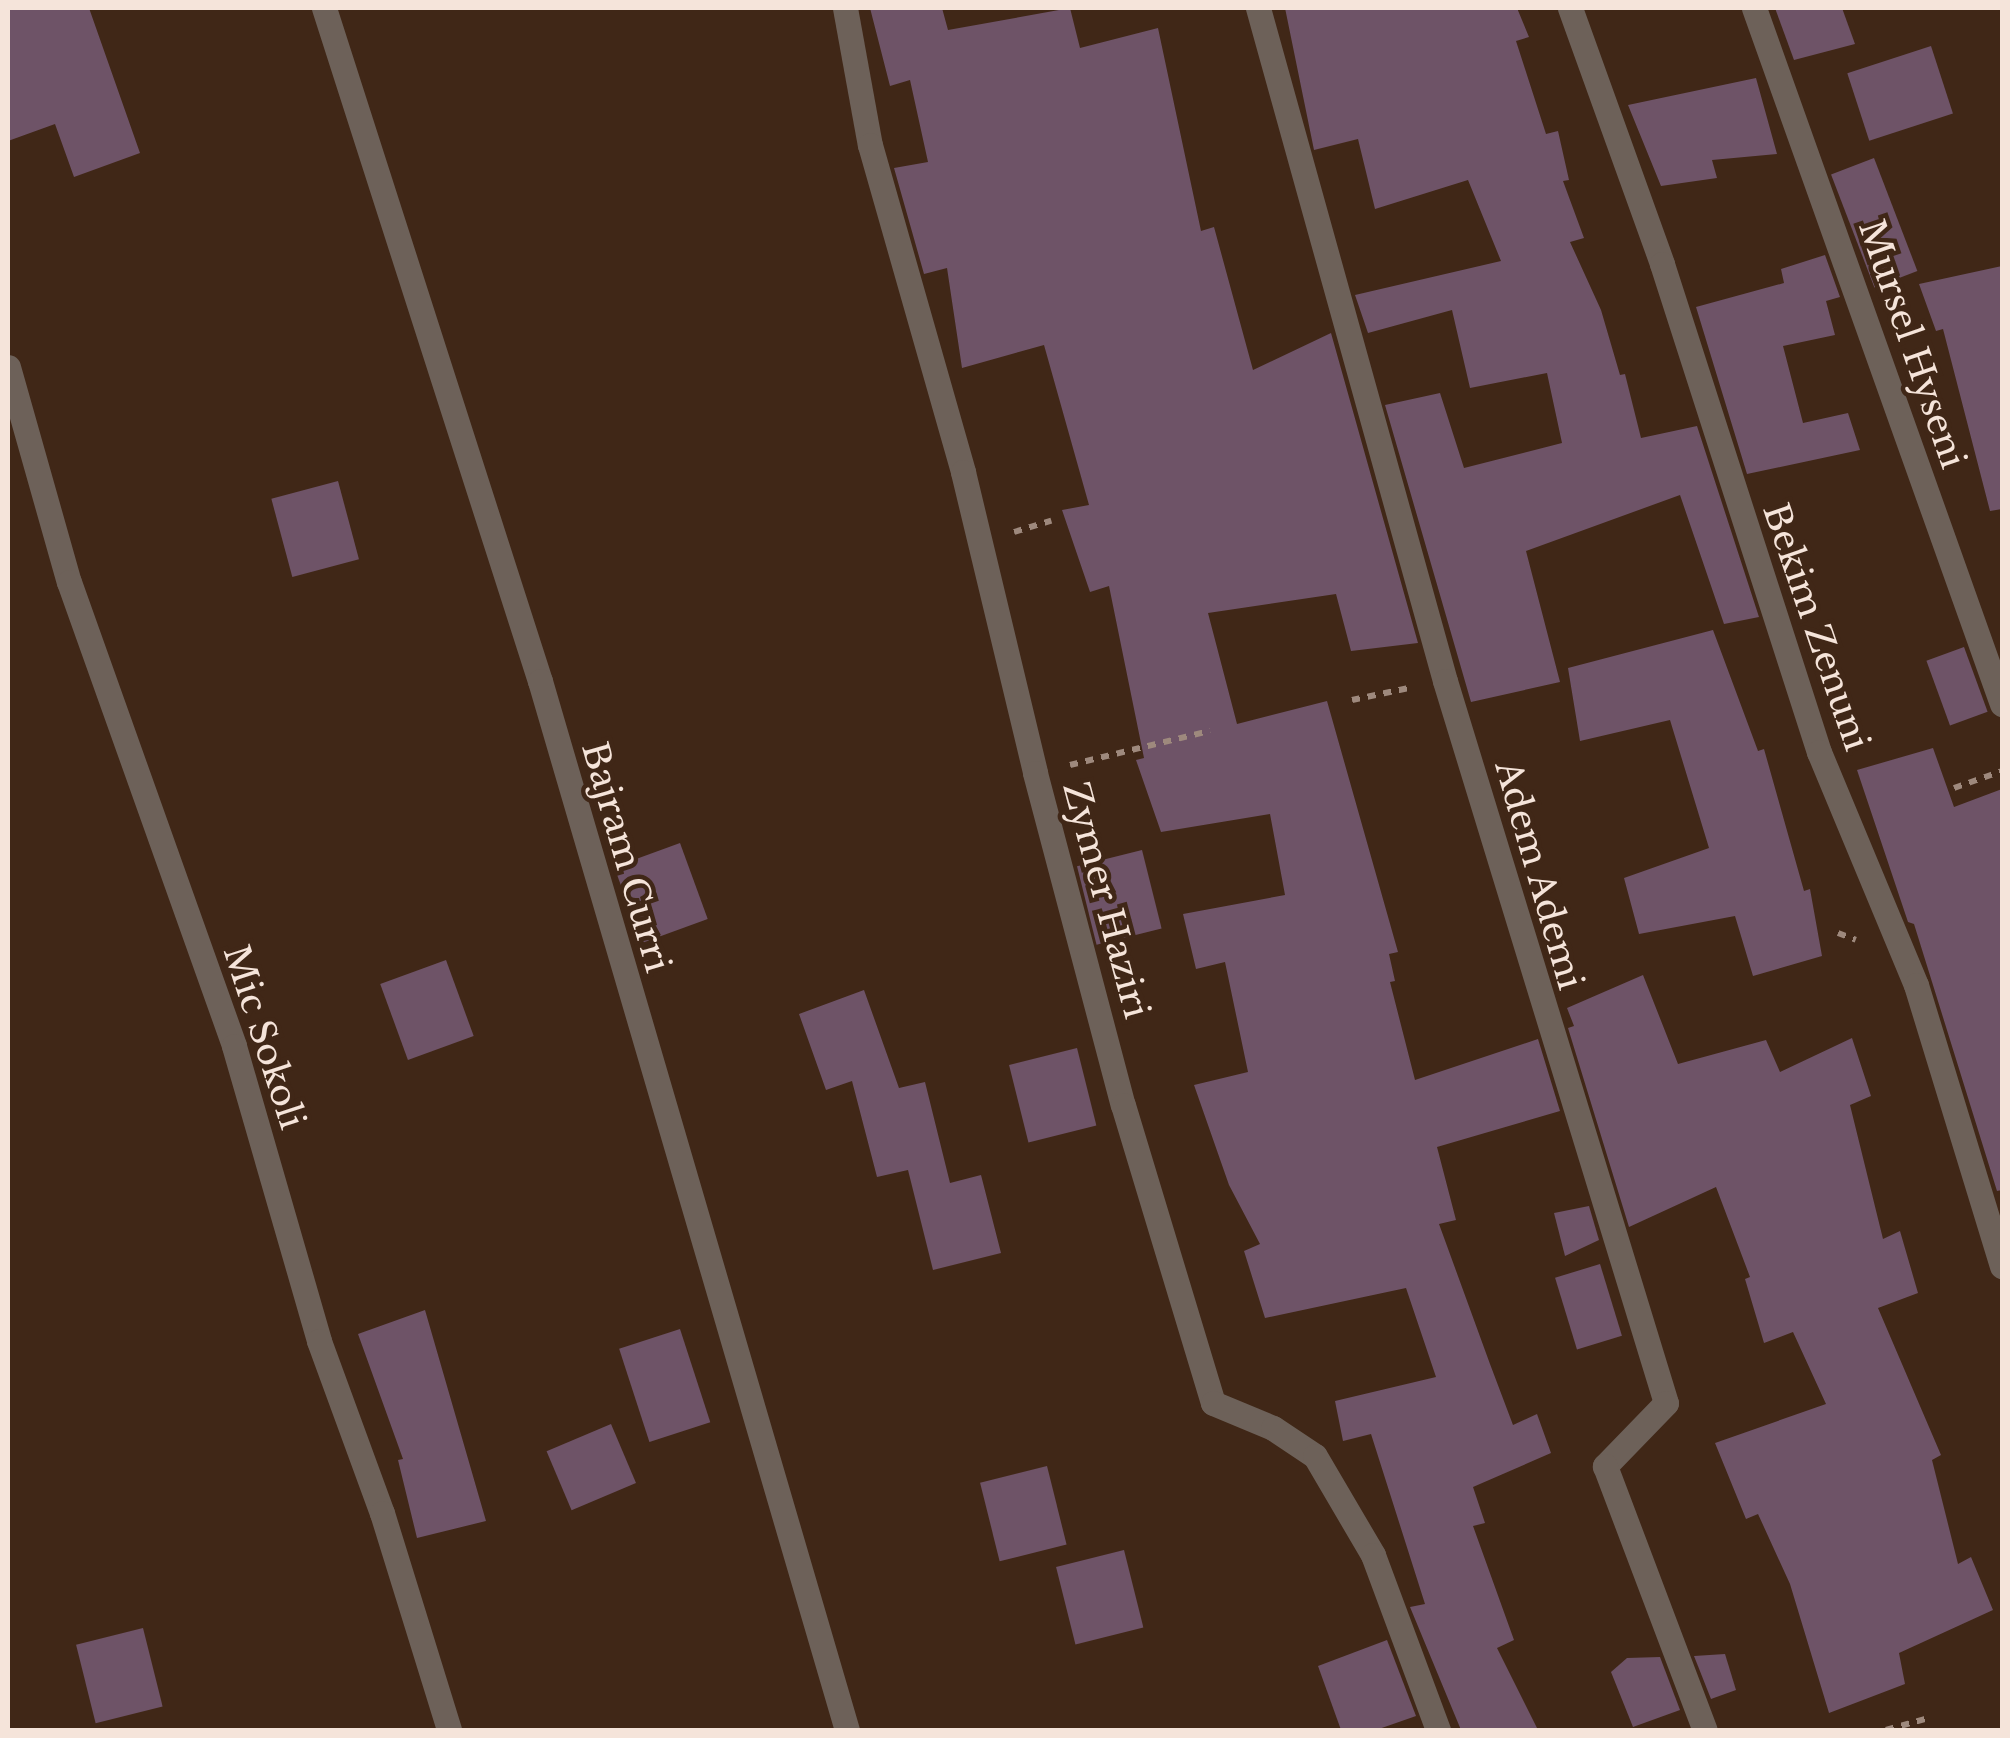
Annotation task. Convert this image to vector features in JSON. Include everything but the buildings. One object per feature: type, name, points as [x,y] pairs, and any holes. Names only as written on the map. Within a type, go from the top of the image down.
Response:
[{"type":"street","name":"Bajram Curri","points":[[324,8],[534,662],[847,1730]]},
{"type":"street","name":"Zymer Haziri","points":[[845,8],[870,145],[963,472],[1035,773],[1123,1105],[1213,1403],[1273,1428],[1315,1456],[1374,1555],[1438,1730]]},
{"type":"street","name":"Adem Ademi","points":[[1258,8],[1445,681],[1666,1403],[1606,1466],[1704,1730]]},
{"type":"street","name":"Bekim Zenuni","points":[[1570,8],[1662,264],[1819,752],[1916,985],[2002,1266]]},
{"type":"street","name":"Mursel Hyseni","points":[[1754,8],[2002,704]]},
{"type":"street","name":"Mic Sokoli","points":[[8,367],[69,582],[234,1046],[319,1341],[382,1513],[449,1730]]},
{"type":"path","points":[[1352,700],[1445,681]]},
{"type":"path","points":[[1035,773],[1210,731]]},
{"type":"path","points":[[1954,788],[2002,771]]},
{"type":"path","points":[[1886,1730],[1924,1719]]}]
